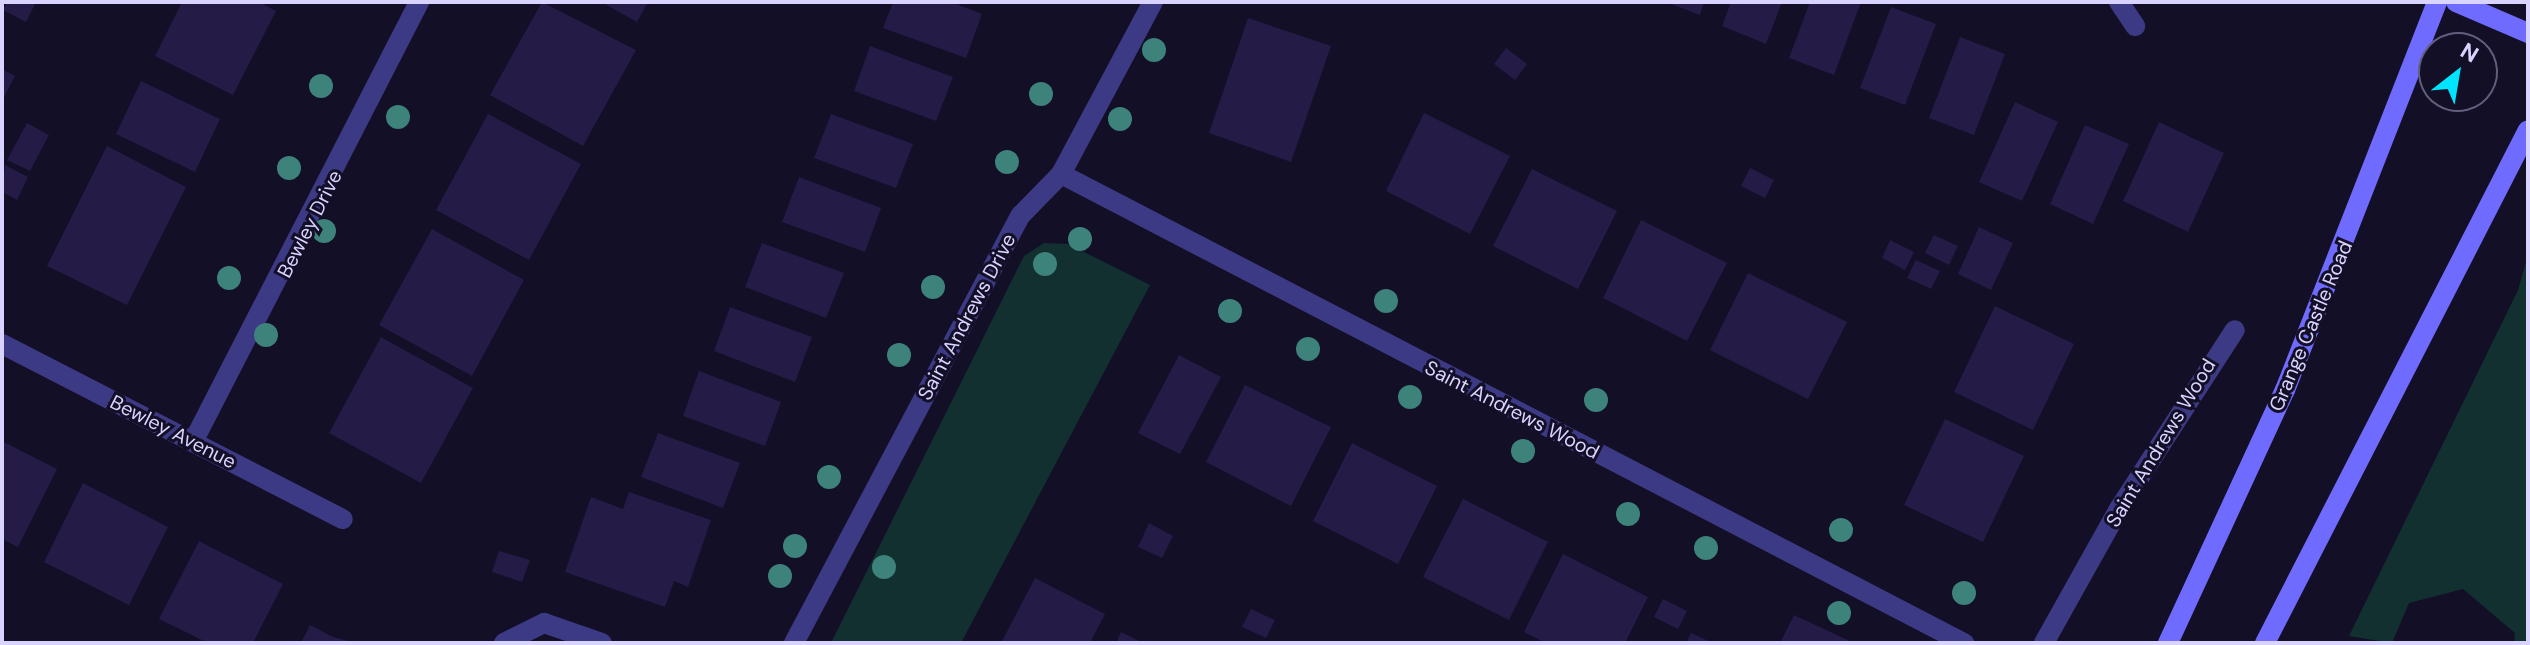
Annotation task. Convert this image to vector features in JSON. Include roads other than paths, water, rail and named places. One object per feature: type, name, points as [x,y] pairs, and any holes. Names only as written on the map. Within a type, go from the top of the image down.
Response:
[{"type":"main road","name":"Grange Castle Road","points":[[2168,643],[2285,390],[2437,2]]},
{"type":"main road","points":[[2456,2],[2528,33]]},
{"type":"main road","points":[[2265,643],[2528,130]]},
{"type":"street","name":"Bewley Drive","points":[[193,442],[419,2]]},
{"type":"street","name":"Saint Andrews Drive","points":[[794,643],[1021,215],[1061,174],[1153,2]]},
{"type":"street","points":[[2119,2],[2135,26]]},
{"type":"street","name":"Saint Andrews Wood","points":[[1061,174],[1964,643]]},
{"type":"street","name":"Saint Andrews Wood","points":[[2044,643],[2119,509],[2235,330]]},
{"type":"street","name":"Bewley Avenue","points":[[2,344],[343,519]]},
{"type":"street","points":[[504,643],[544,623],[602,643]]}]
